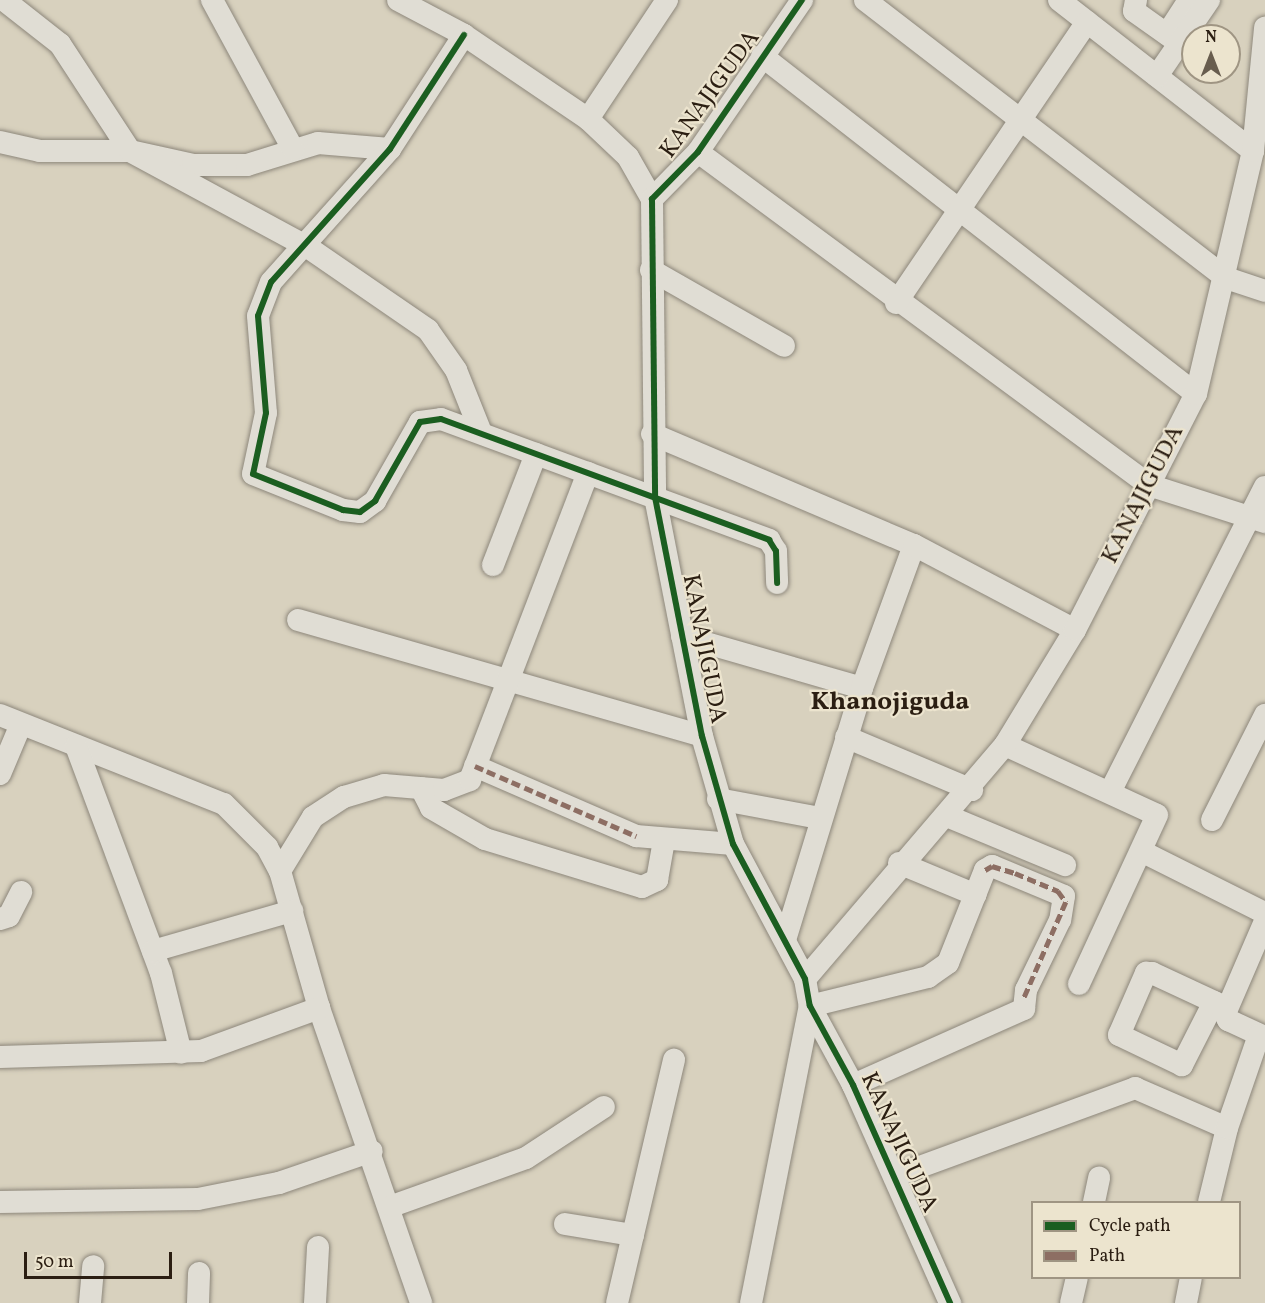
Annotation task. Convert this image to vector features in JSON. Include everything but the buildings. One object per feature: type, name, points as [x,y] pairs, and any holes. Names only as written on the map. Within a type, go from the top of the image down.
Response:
[{"type":"street","points":[[4,0],[60,44],[130,151],[306,246],[428,330],[456,370],[480,430]]},
{"type":"street","points":[[212,0],[293,149]]},
{"type":"street","points":[[398,0],[426,8],[588,119],[628,157],[652,199]]},
{"type":"street","points":[[588,119],[667,0]]},
{"type":"street","name":"KANAJIGUDA","points":[[802,0],[698,152],[652,199],[652,434],[655,497],[702,736],[718,799],[733,844],[805,979],[810,1006],[853,1085],[950,1303]]},
{"type":"street","points":[[865,0],[1226,278],[1265,291]]},
{"type":"street","points":[[1059,0],[1253,151]]},
{"type":"street","points":[[1136,0],[1134,11],[1187,17],[1157,76]]},
{"type":"street","points":[[896,303],[959,207],[1022,120],[1087,22]]},
{"type":"street","name":"KANAJIGUDA","points":[[805,979],[899,863],[972,789],[1005,745],[1075,630],[1196,394],[1226,278],[1253,151],[1264,72],[1265,28]]},
{"type":"street","points":[[464,35],[390,149],[306,246],[271,282],[258,316],[266,413],[253,474],[343,510],[360,512],[375,501],[420,422],[430,417],[480,430],[536,454],[769,540],[776,551],[777,583]]},
{"type":"street","points":[[762,56],[959,207],[1196,394]]},
{"type":"street","points":[[0,142],[40,151],[130,151],[193,165],[247,165],[318,143],[390,149]]},
{"type":"street","points":[[698,152],[896,303],[1149,485],[1258,519]]},
{"type":"street","points":[[651,270],[783,346]]},
{"type":"street","points":[[652,434],[914,545],[1075,630]]},
{"type":"street","points":[[493,565],[536,454]]},
{"type":"street","points":[[279,871],[313,817],[344,797],[384,785],[460,788],[475,766],[588,473]]},
{"type":"street","points":[[1110,792],[1258,519],[1265,487]]},
{"type":"street","points":[[785,940],[820,818],[862,688],[914,545]]},
{"type":"street","points":[[298,621],[507,683],[702,736]]},
{"type":"street","points":[[682,636],[862,688]]},
{"type":"street","points":[[1212,819],[1265,715]]},
{"type":"street","points":[[0,774],[10,719],[224,804],[246,822],[279,871],[319,1008],[392,1206],[421,1303]]},
{"type":"street","points":[[846,737],[972,789]]},
{"type":"street","points":[[1005,745],[1157,815],[1079,984]]},
{"type":"street","points":[[76,746],[153,951],[181,1053]]},
{"type":"street","points":[[475,766],[636,836],[664,842],[733,844]]},
{"type":"street","points":[[421,788],[431,808],[485,839],[642,887],[657,880],[664,842]]},
{"type":"street","points":[[718,799],[820,818]]},
{"type":"street","points":[[947,816],[1065,865]]},
{"type":"street","points":[[1140,851],[1265,913]]},
{"type":"street","points":[[899,863],[976,895]]},
{"type":"street","points":[[751,1303],[810,1006],[928,977],[948,963],[985,870],[992,866],[1064,896],[1060,920],[1026,990],[1023,1009],[853,1085]]},
{"type":"street","points":[[0,920],[9,916],[21,892]]},
{"type":"street","points":[[153,951],[291,911]]},
{"type":"street","points":[[1209,1201],[1227,1128],[1262,1036],[1228,1020],[1221,1005],[1146,973],[1119,1035],[1182,1065],[1221,1005],[1265,921]]},
{"type":"street","points":[[0,1057],[201,1052],[319,1008]]},
{"type":"street","points":[[617,1303],[674,1060]]},
{"type":"street","points":[[895,1176],[1135,1088],[1227,1128]]},
{"type":"street","points":[[392,1206],[526,1158],[604,1107]]},
{"type":"street","points":[[0,1202],[198,1199],[279,1183],[372,1151]]},
{"type":"street","points":[[1094,1201],[1099,1178]]},
{"type":"street","points":[[565,1224],[633,1235]]},
{"type":"street","points":[[315,1303],[318,1246]]},
{"type":"street","points":[[90,1303],[93,1266]]},
{"type":"street","points":[[198,1303],[199,1273]]},
{"type":"street","points":[[1071,1303],[1077,1279]]},
{"type":"street","points":[[1185,1303],[1191,1279]]},
{"type":"marked path","points":[[475,766],[636,836]]},
{"type":"marked path","points":[[985,870],[992,866],[1015,873],[1058,891],[1066,902],[1024,998]]},
{"type":"cycle path","points":[[802,0],[698,152],[652,199],[655,497],[702,736],[733,844],[805,979],[810,1006],[853,1085],[950,1303]]},
{"type":"cycle path","points":[[464,35],[390,149],[271,282],[258,316],[266,413],[253,474],[343,510],[360,512],[375,501],[420,422],[441,419],[769,540],[776,551],[777,583]]},
{"type":"district","name":"Khanojiguda","points":[[890,703]]}]
